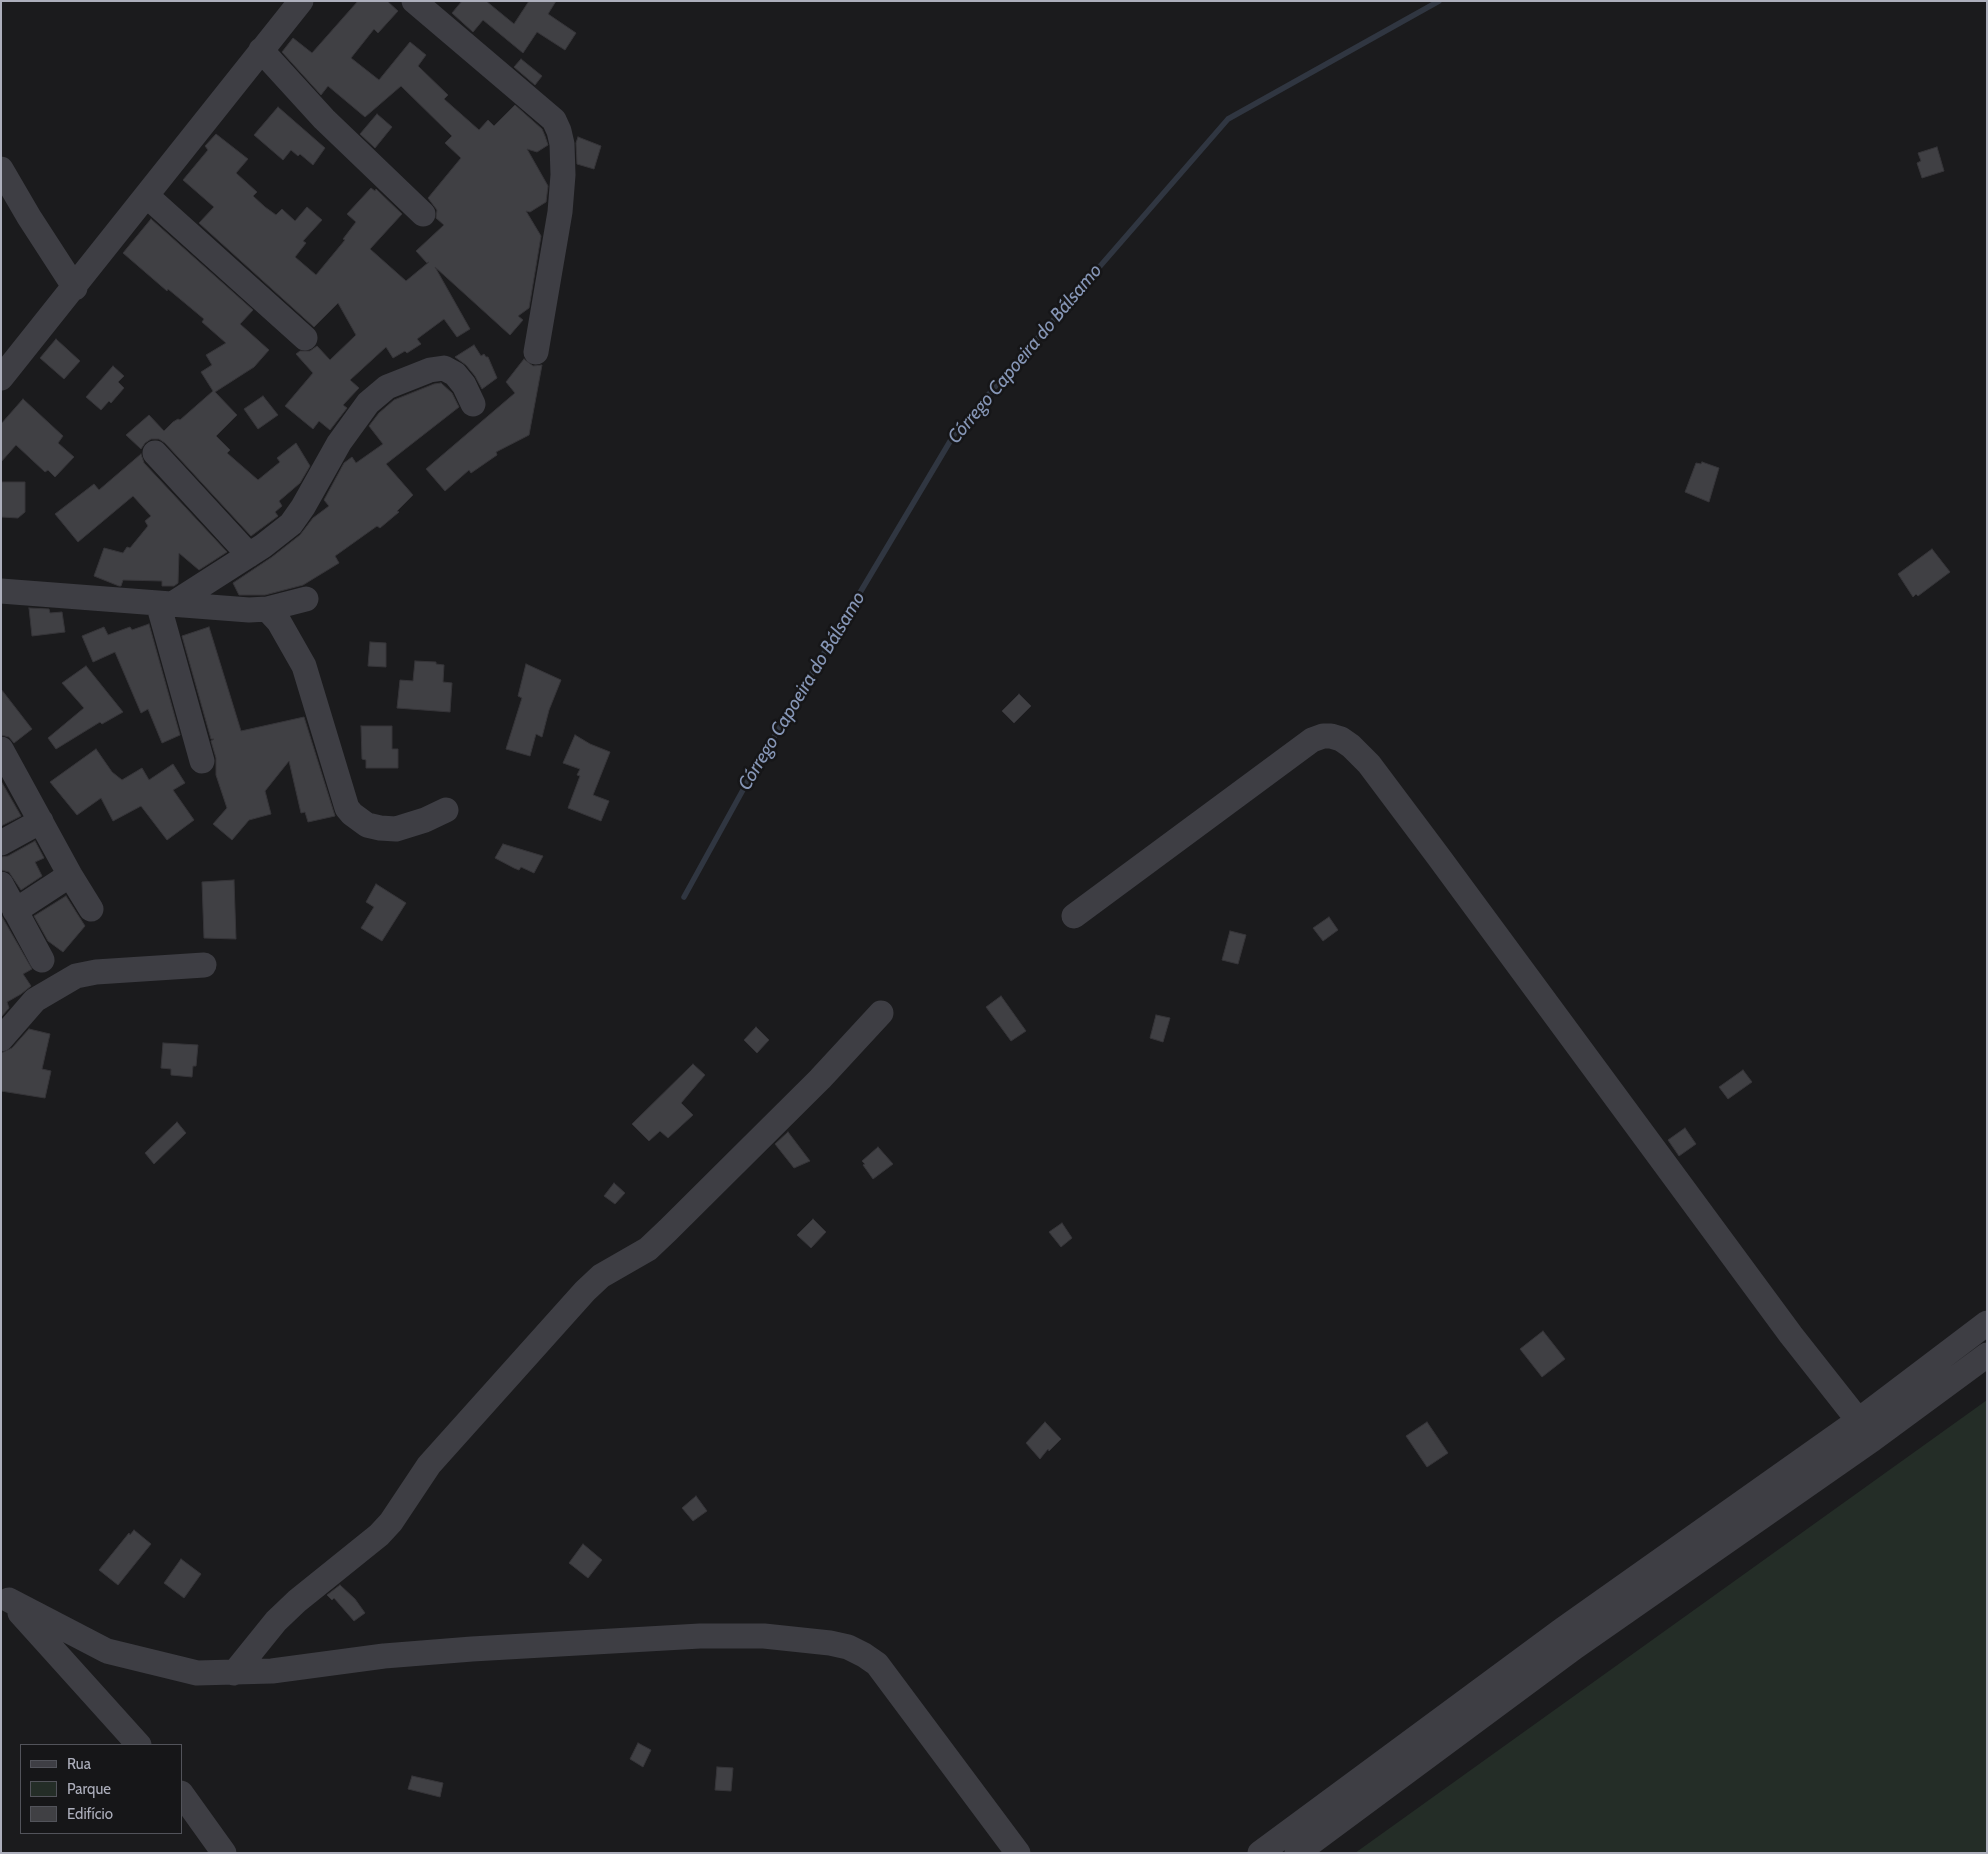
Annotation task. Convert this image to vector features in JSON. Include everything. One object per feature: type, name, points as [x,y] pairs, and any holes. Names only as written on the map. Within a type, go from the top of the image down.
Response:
[{"type":"street","points":[[1,378],[75,288],[301,1]]},
{"type":"street","points":[[414,1],[554,120],[560,131],[563,175],[560,212],[536,352]]},
{"type":"street","points":[[261,50],[324,119],[423,214]]},
{"type":"street","points":[[1,169],[75,288]]},
{"type":"street","points":[[147,196],[305,338]]},
{"type":"street","points":[[166,603],[275,538],[291,524],[339,443],[368,403],[387,387],[430,370],[444,368],[455,374],[464,385],[473,404]]},
{"type":"street","points":[[155,453],[248,555]]},
{"type":"street","points":[[1,591],[249,610],[267,609],[306,599]]},
{"type":"street","points":[[166,603],[202,761]]},
{"type":"street","points":[[267,609],[279,622],[304,666],[322,718],[347,808],[352,814],[368,825],[396,829],[418,823],[446,810]]},
{"type":"street","points":[[1074,916],[1312,740],[1323,736],[1341,739],[1369,764],[1791,1336],[1866,1430]]},
{"type":"street","points":[[1,749],[70,875],[91,909]]},
{"type":"street","points":[[1,843],[40,821]]},
{"type":"street","points":[[16,911],[70,875]]},
{"type":"street","points":[[1,884],[42,960]]},
{"type":"street","points":[[1,1039],[35,1000],[76,976],[96,972],[204,965]]},
{"type":"street","points":[[234,1673],[259,1640],[283,1615],[379,1535],[391,1522],[430,1465],[585,1291],[601,1276],[648,1249],[820,1079],[881,1012]]},
{"type":"street","points":[[1296,1853],[1866,1430],[1987,1323]]},
{"type":"street","points":[[1260,1853],[1562,1630],[1866,1430],[1987,1355]]},
{"type":"street","points":[[5,1596],[107,1651],[197,1673],[272,1671],[384,1656],[535,1644],[700,1636],[764,1636],[830,1643],[864,1655],[877,1664],[1018,1853]]},
{"type":"street","points":[[5,1596],[138,1744]]},
{"type":"street","points":[[182,1794],[224,1853]]},
{"type":"green space","points":[[1987,1400],[1987,1853],[1355,1853]]},
{"type":"building","points":[[358,1],[387,1],[398,11],[378,33],[374,29],[351,58],[379,80],[410,42],[426,55],[418,66],[448,95],[444,99],[479,130],[488,120],[494,126],[515,105],[542,129],[545,136],[548,145],[537,152],[527,149],[548,186],[546,202],[530,212],[526,211],[541,236],[529,308],[518,316],[523,320],[510,335],[435,267],[470,329],[457,337],[444,319],[417,339],[421,344],[407,353],[405,351],[393,358],[386,347],[350,380],[359,388],[343,405],[347,408],[330,430],[319,421],[313,429],[285,406],[313,373],[296,354],[300,351],[310,351],[317,346],[330,360],[356,335],[338,303],[314,327],[199,223],[214,207],[183,180],[208,150],[205,146],[216,134],[248,159],[236,173],[257,192],[253,196],[265,207],[276,215],[282,209],[295,221],[307,207],[322,220],[303,241],[306,243],[295,257],[316,275],[345,240],[343,239],[356,222],[347,214],[371,188],[375,191],[376,189],[402,214],[370,249],[406,281],[429,262],[427,263],[416,251],[444,225],[436,218],[437,210],[428,198],[461,158],[445,143],[452,136],[401,86],[365,117],[328,86],[321,95],[282,52],[293,38],[312,53]]},
{"type":"building","points":[[462,1],[486,1],[514,24],[529,1],[556,1],[548,14],[576,33],[565,50],[537,32],[523,53],[483,20],[473,32],[452,13]]},
{"type":"building","points":[[521,59],[542,76],[535,85],[514,67]]},
{"type":"building","points":[[278,107],[325,148],[313,165],[300,154],[298,156],[291,150],[283,160],[254,135]]},
{"type":"building","points":[[377,114],[392,127],[375,148],[360,134]]},
{"type":"building","points":[[578,137],[601,146],[594,169],[577,164],[576,143]]},
{"type":"building","points":[[1937,147],[1944,171],[1922,178],[1917,163],[1921,161],[1918,153]]},
{"type":"building","points":[[151,219],[253,310],[240,324],[269,350],[254,367],[215,392],[237,415],[216,436],[230,450],[227,453],[258,480],[280,462],[277,458],[296,443],[310,466],[300,483],[279,501],[282,506],[275,512],[278,516],[251,536],[165,443],[159,439],[151,439],[141,449],[126,435],[149,415],[164,431],[173,422],[178,419],[180,420],[213,391],[201,372],[212,365],[206,355],[226,343],[202,322],[204,319],[168,289],[167,291],[123,253]]},
{"type":"building","points":[[56,339],[80,361],[64,379],[40,358]]},
{"type":"building","points":[[474,345],[481,356],[484,354],[488,357],[497,378],[482,389],[466,365],[455,357]]},
{"type":"building","points":[[524,359],[533,366],[542,365],[529,435],[496,452],[497,455],[471,473],[469,470],[445,491],[426,469],[515,393],[506,382]]},
{"type":"building","points":[[113,366],[124,376],[118,382],[124,388],[111,403],[109,401],[101,410],[86,397]]},
{"type":"building","points":[[441,383],[452,393],[459,407],[386,464],[413,495],[397,511],[399,512],[380,528],[377,526],[335,556],[339,563],[303,585],[265,595],[239,595],[233,583],[272,557],[300,535],[313,518],[329,506],[324,500],[344,463],[352,457],[356,463],[383,444],[369,426],[379,413],[394,400]]},
{"type":"building","points":[[263,396],[278,415],[258,429],[244,409]]},
{"type":"building","points":[[23,399],[63,436],[58,443],[74,457],[55,477],[48,470],[45,472],[16,445],[1,462],[1,424]]},
{"type":"building","points":[[141,454],[144,463],[227,552],[199,570],[179,553],[178,583],[174,586],[162,586],[162,581],[123,580],[121,586],[119,586],[94,576],[104,548],[123,553],[127,547],[130,548],[148,526],[145,521],[151,516],[133,496],[78,542],[55,514],[94,484],[99,490]]},
{"type":"building","points":[[1702,462],[1719,468],[1709,502],[1685,492],[1696,463],[1701,464]]},
{"type":"building","points":[[1,482],[25,482],[25,512],[18,518],[1,517]]},
{"type":"building","points":[[1932,549],[1950,572],[1918,596],[1916,594],[1913,597],[1898,574]]},
{"type":"building","points":[[29,608],[49,609],[50,613],[62,612],[65,632],[32,636]]},
{"type":"building","points":[[149,624],[180,735],[162,743],[148,709],[141,713],[115,652],[93,662],[82,636],[104,627],[108,635],[130,627],[132,630]]},
{"type":"building","points":[[209,627],[241,731],[304,717],[335,816],[308,822],[305,812],[301,813],[289,761],[265,791],[271,814],[249,820],[232,840],[213,824],[227,808],[216,775],[216,758],[211,741],[214,739],[211,739],[182,636]]},
{"type":"building","points":[[370,642],[386,643],[386,667],[368,666]]},
{"type":"building","points":[[415,661],[436,662],[436,664],[444,665],[443,682],[452,683],[450,712],[397,708],[400,680],[413,681]]},
{"type":"building","points":[[526,664],[561,680],[549,710],[542,737],[536,734],[530,756],[506,749],[522,698],[518,696]]},
{"type":"building","points":[[86,666],[123,712],[102,724],[100,722],[56,749],[48,738],[84,708],[62,683]]},
{"type":"building","points":[[1,689],[32,729],[14,743],[9,737],[1,735]]},
{"type":"building","points":[[1019,694],[1031,706],[1014,723],[1002,711]]},
{"type":"building","points":[[361,726],[392,726],[392,749],[398,749],[398,768],[366,768],[366,760],[362,759]]},
{"type":"building","points":[[575,735],[590,744],[610,752],[593,795],[609,801],[601,821],[568,808],[580,776],[577,775],[580,769],[563,763]]},
{"type":"building","points":[[96,749],[112,772],[122,780],[142,768],[149,780],[173,764],[185,783],[173,790],[194,820],[167,840],[141,806],[113,821],[101,798],[77,815],[50,782]]},
{"type":"building","points":[[1,781],[21,816],[1,826]]},
{"type":"building","points":[[35,841],[44,858],[35,862],[42,876],[21,890],[9,872],[1,870],[1,857],[8,856]]},
{"type":"building","points":[[503,844],[543,856],[534,873],[521,867],[519,870],[495,858]]},
{"type":"building","points":[[234,880],[236,939],[204,938],[202,882]]},
{"type":"building","points":[[376,884],[406,903],[382,941],[361,928],[374,907],[366,902]]},
{"type":"building","points":[[66,896],[85,926],[63,952],[48,941],[34,916]]},
{"type":"building","points":[[1,915],[32,969],[23,974],[31,986],[7,1002],[9,1008],[1,1017]]},
{"type":"building","points":[[1329,917],[1338,930],[1323,941],[1313,928]]},
{"type":"building","points":[[1230,931],[1246,935],[1238,964],[1222,960]]},
{"type":"building","points":[[1001,996],[1026,1031],[1011,1041],[986,1007]]},
{"type":"building","points":[[1156,1015],[1170,1018],[1163,1042],[1150,1038]]},
{"type":"building","points":[[756,1027],[769,1040],[757,1053],[744,1040]]},
{"type":"building","points":[[29,1029],[50,1034],[42,1069],[51,1071],[45,1098],[1,1091],[1,1053],[12,1048]]},
{"type":"building","points":[[163,1043],[198,1045],[196,1066],[193,1066],[192,1077],[171,1075],[171,1069],[161,1068]]},
{"type":"building","points":[[693,1064],[705,1075],[681,1103],[693,1115],[668,1138],[660,1131],[649,1141],[632,1124]]},
{"type":"building","points":[[1743,1070],[1752,1082],[1728,1099],[1719,1087]]},
{"type":"building","points":[[177,1122],[186,1133],[154,1164],[145,1153]]},
{"type":"building","points":[[1685,1128],[1696,1144],[1679,1156],[1668,1140]]},
{"type":"building","points":[[788,1132],[810,1161],[794,1168],[775,1144]]},
{"type":"building","points":[[878,1147],[893,1164],[873,1179],[862,1161]]},
{"type":"building","points":[[614,1183],[625,1193],[615,1204],[604,1196]]},
{"type":"building","points":[[813,1219],[826,1232],[811,1248],[797,1235]]},
{"type":"building","points":[[1062,1223],[1072,1238],[1061,1247],[1049,1232]]},
{"type":"building","points":[[1543,1331],[1565,1359],[1542,1377],[1520,1349]]},
{"type":"building","points":[[1045,1422],[1061,1439],[1049,1451],[1048,1449],[1040,1459],[1026,1443]]},
{"type":"building","points":[[1427,1422],[1448,1453],[1427,1467],[1406,1436]]},
{"type":"building","points":[[696,1496],[707,1511],[693,1521],[682,1508]]},
{"type":"building","points":[[134,1530],[151,1544],[118,1585],[99,1570],[129,1533],[130,1535]]},
{"type":"building","points":[[583,1544],[602,1560],[588,1578],[569,1563]]},
{"type":"building","points":[[181,1559],[201,1574],[184,1598],[164,1583]]},
{"type":"building","points":[[340,1585],[355,1599],[365,1613],[354,1621],[334,1598],[332,1600],[327,1595]]},
{"type":"building","points":[[638,1743],[651,1750],[643,1767],[630,1759]]},
{"type":"building","points":[[717,1767],[733,1768],[731,1791],[715,1790]]},
{"type":"building","points":[[412,1776],[443,1783],[440,1797],[408,1789]]},
{"type":"waterway","name":"Córrego Capoeira do Bálsamo","points":[[684,897],[749,779],[955,433],[1228,119],[1439,1]]}]
